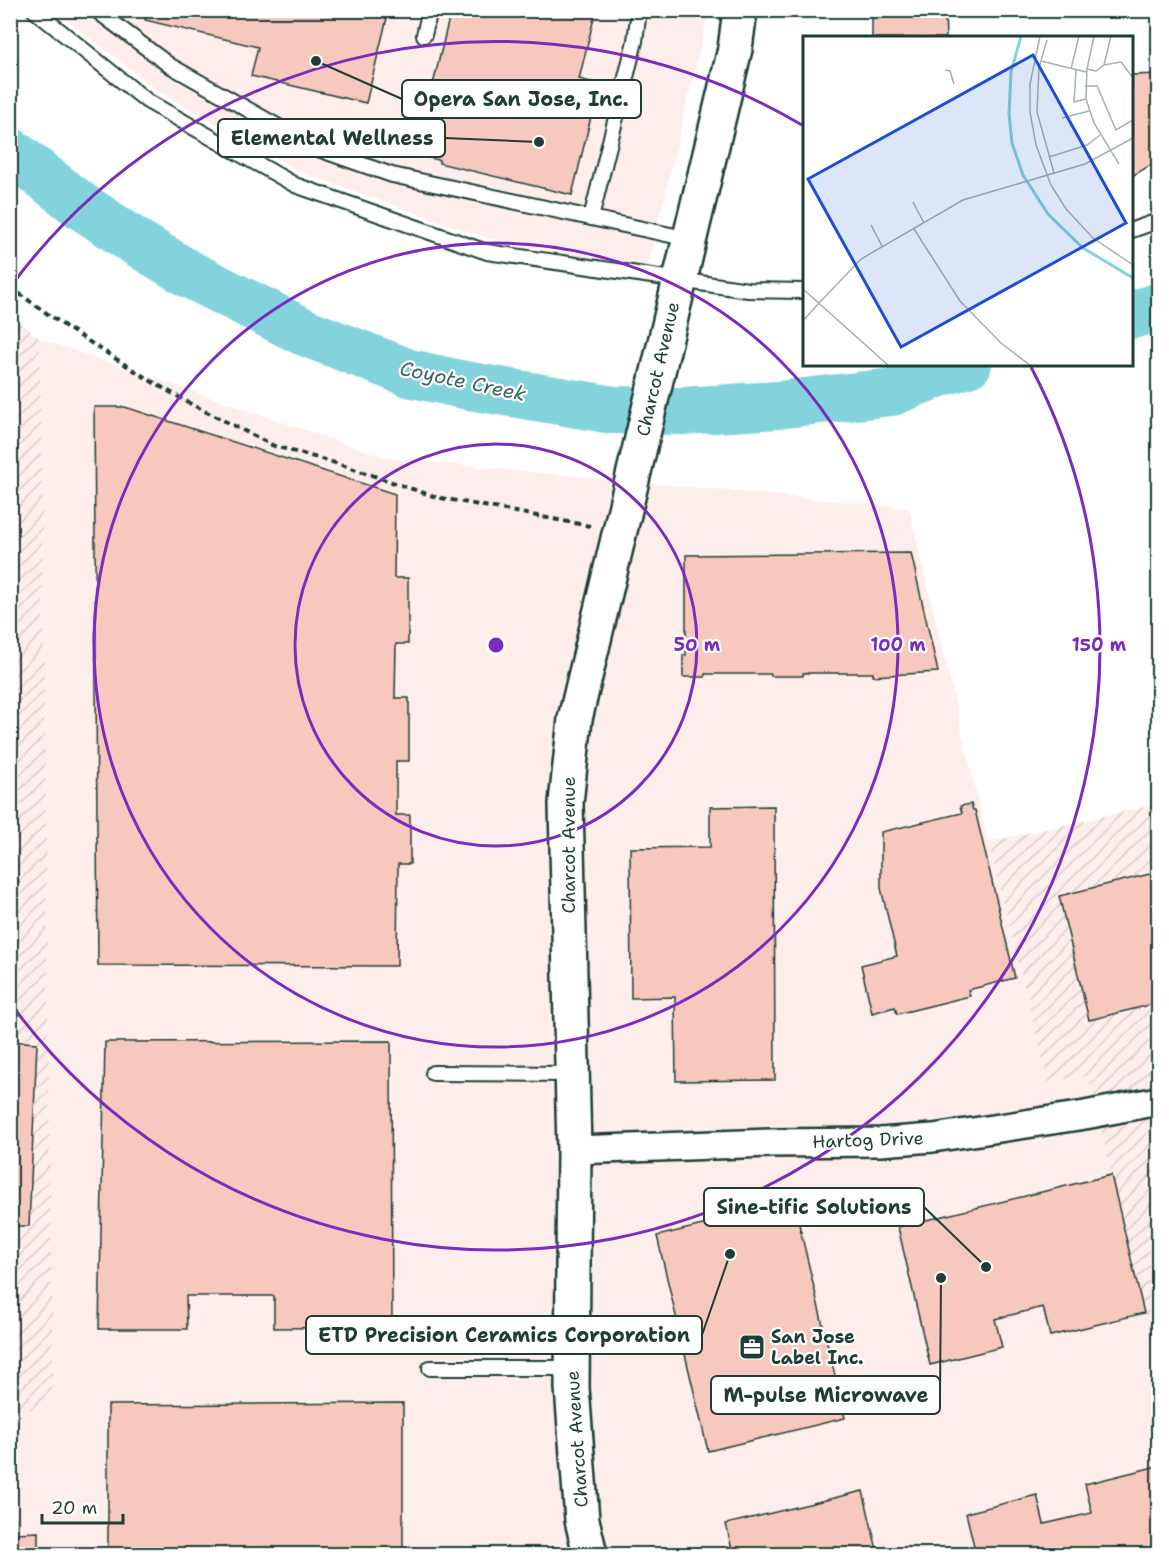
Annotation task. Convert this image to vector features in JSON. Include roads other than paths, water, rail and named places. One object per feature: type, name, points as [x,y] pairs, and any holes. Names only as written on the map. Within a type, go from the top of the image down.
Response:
[{"type":"street","name":"Charcot Avenue","points":[[590,1554],[582,1520],[572,1368],[574,1150],[567,799],[575,719],[735,49],[740,10]]},
{"type":"street","name":"Hartog Drive","points":[[574,1150],[759,1143],[880,1142],[933,1138],[1094,1114],[1158,1101]]},
{"type":"lane","points":[[34,10],[147,101],[295,185],[487,252],[676,291],[803,291]]},
{"type":"lane","points":[[96,10],[169,65],[318,149],[392,176],[688,239]]},
{"type":"lane","points":[[424,35],[430,10]]},
{"type":"lane","points":[[591,218],[635,40],[639,10]]},
{"type":"lane","points":[[1133,229],[1158,221]]},
{"type":"lane","points":[[433,1073],[573,1074]]},
{"type":"lane","points":[[430,1368],[572,1368]]},
{"type":"waterway","name":"Coyote Creek","points":[[10,151],[80,205],[189,274],[304,332],[409,373],[464,385],[613,410],[683,411],[777,405],[892,392],[962,366]]},
{"type":"waterway","name":"Coyote Creek","points":[[1133,315],[1158,307]]},
{"type":"place","name":"Opera San Jose, Inc.","points":[[316,61]]},
{"type":"place","name":"Elemental Wellness","points":[[539,142]]},
{"type":"place","name":"ETD Precision Ceramics Corporation","points":[[730,1254]]},
{"type":"place","name":"Sine-tific Solutions","points":[[986,1267]]},
{"type":"place","name":"M-pulse Microwave","points":[[941,1278]]},
{"type":"place","name":"San Jose Label Inc.","points":[[752,1347]]}]
